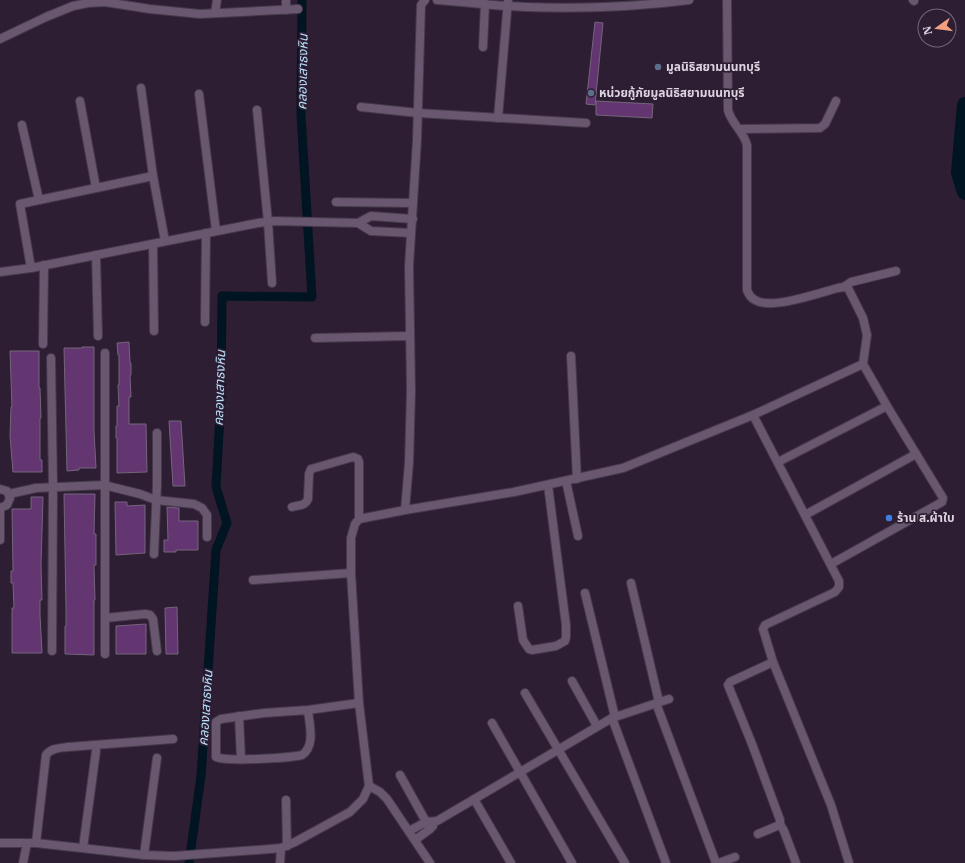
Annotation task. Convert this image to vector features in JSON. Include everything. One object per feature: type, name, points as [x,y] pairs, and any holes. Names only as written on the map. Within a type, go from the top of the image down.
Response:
[{"type":"street","points":[[215,13],[216,0]]},
{"type":"street","points":[[286,0],[286,10]]},
{"type":"street","points":[[405,510],[410,420],[409,266],[413,219],[418,113],[421,4],[425,0]]},
{"type":"street","points":[[437,0],[575,8],[608,7],[689,0]]},
{"type":"street","points":[[727,0],[728,110],[729,114],[746,137],[748,145],[747,290],[750,297],[758,302],[766,304],[779,303],[844,287],[851,282],[896,271]]},
{"type":"street","points":[[0,39],[46,17],[73,6],[88,3],[105,2],[150,10],[200,14],[246,10],[286,10],[298,8]]},
{"type":"street","points":[[498,118],[508,3]]},
{"type":"street","points":[[484,47],[486,4]]},
{"type":"street","points":[[141,88],[153,176],[165,241]]},
{"type":"street","points":[[199,94],[216,231]]},
{"type":"street","points":[[80,101],[96,188]]},
{"type":"street","points":[[739,129],[820,128],[824,124],[836,101]]},
{"type":"street","points":[[361,107],[418,113],[586,123]]},
{"type":"street","points":[[257,110],[268,222],[272,283]]},
{"type":"street","points":[[22,125],[40,200]]},
{"type":"street","points":[[31,268],[20,204],[153,176]]},
{"type":"street","points":[[336,202],[413,203]]},
{"type":"street","points":[[0,272],[31,268],[268,222],[358,223],[372,216],[413,219]]},
{"type":"street","points":[[358,223],[371,231],[411,233]]},
{"type":"street","points":[[205,322],[206,233]]},
{"type":"street","points":[[153,244],[154,331]]},
{"type":"street","points":[[96,255],[98,336]]},
{"type":"street","points":[[43,344],[44,265]]},
{"type":"street","points":[[831,564],[942,502],[943,498],[887,406],[864,364],[867,335],[863,318],[848,288],[844,287]]},
{"type":"street","points":[[316,338],[409,336]]},
{"type":"street","points":[[105,654],[104,485],[106,353]]},
{"type":"street","points":[[571,356],[577,479]]},
{"type":"street","points":[[51,358],[53,487],[52,651]]},
{"type":"street","points":[[360,519],[514,492],[623,468],[752,415],[864,364]]},
{"type":"street","points":[[778,462],[887,406]]},
{"type":"street","points":[[752,415],[778,462],[839,582],[839,587],[835,592],[765,625],[763,628],[773,662],[831,804],[849,863]]},
{"type":"street","points":[[154,554],[157,433]]},
{"type":"street","points":[[805,515],[916,454]]},
{"type":"street","points":[[0,843],[32,843],[144,855],[174,856],[284,847],[350,812],[363,799],[369,786],[359,703],[351,572],[352,529],[360,519],[358,459],[353,457],[311,468],[308,474],[308,499],[304,505],[292,507]]},
{"type":"street","points":[[566,481],[578,536]]},
{"type":"street","points":[[9,494],[36,488],[104,485],[140,494],[156,500],[194,504],[202,508],[207,515],[207,537]]},
{"type":"street","points":[[518,606],[523,640],[529,649],[532,650],[556,646],[565,641],[566,625],[548,485]]},
{"type":"street","points":[[0,489],[7,491],[10,502],[0,508],[0,540]]},
{"type":"street","points":[[253,580],[351,572]]},
{"type":"street","points":[[631,584],[657,702],[716,863]]},
{"type":"street","points":[[585,593],[613,718],[666,863]]},
{"type":"street","points":[[105,618],[145,614],[150,615],[153,619],[157,651]]},
{"type":"street","points":[[773,662],[730,682],[728,685],[796,863]]},
{"type":"street","points":[[572,681],[598,726]]},
{"type":"street","points":[[525,693],[625,863]]},
{"type":"street","points":[[409,831],[428,826],[613,718],[669,699]]},
{"type":"street","points":[[308,710],[311,740],[306,752],[297,756],[241,759],[225,759],[216,757],[216,722],[221,719],[359,703]]},
{"type":"street","points":[[239,716],[241,759]]},
{"type":"street","points":[[492,723],[572,863]]},
{"type":"street","points":[[23,863],[32,843],[46,755],[48,752],[68,747],[173,739]]},
{"type":"street","points":[[83,848],[96,751]]},
{"type":"street","points":[[144,855],[157,758]]},
{"type":"street","points":[[400,775],[428,826]]},
{"type":"street","points":[[369,786],[380,792],[387,799],[430,863]]},
{"type":"street","points":[[474,799],[511,863]]},
{"type":"street","points":[[280,863],[284,847],[286,800]]},
{"type":"street","points":[[758,834],[780,824]]},
{"type":"street","points":[[415,840],[428,826]]},
{"type":"street","points":[[212,854],[213,863]]},
{"type":"street","points":[[719,863],[735,857]]},
{"type":"building","name":"หน่วยกู้ภัยมูลนิธิสยามนนทบุรี","points":[[595,22],[603,23],[595,105],[586,104]]},
{"type":"building","points":[[596,101],[653,104],[652,118],[596,115]]},
{"type":"building","points":[[129,342],[131,363],[131,397],[129,397],[129,424],[146,424],[147,472],[117,473],[116,426],[117,406],[119,406],[119,355],[117,343]]},
{"type":"building","points":[[94,347],[94,431],[96,468],[79,468],[79,470],[67,471],[64,348]]},
{"type":"building","points":[[10,351],[39,351],[41,418],[40,460],[42,460],[42,472],[13,472],[10,436],[12,407]]},
{"type":"building","points":[[169,421],[181,421],[185,486],[173,486]]},
{"type":"building","points":[[64,494],[95,494],[94,534],[96,534],[96,565],[94,565],[94,655],[65,654],[66,608]]},
{"type":"building","points":[[31,497],[43,497],[41,565],[42,600],[40,600],[42,653],[12,653],[12,608],[14,608],[13,583],[11,583],[11,571],[13,571],[12,509],[31,509]]},
{"type":"building","points":[[115,502],[127,502],[127,506],[145,505],[145,553],[116,555]]},
{"type":"building","points":[[167,507],[179,508],[179,521],[198,521],[198,550],[176,550],[176,552],[164,552],[164,540],[168,540]]},
{"type":"building","points":[[177,607],[178,654],[166,654],[165,608]]},
{"type":"building","points":[[146,624],[146,654],[116,654],[116,626]]},
{"type":"waterway","name":"คลองเสาธงหิน","points":[[189,863],[201,776],[216,550],[227,523],[216,487],[221,397],[222,296],[312,297],[301,115],[302,0]]},
{"type":"waterway","points":[[965,105],[959,173],[965,192]]},
{"type":"place","name":"มูลนิธิสยามนนทบุรี","points":[[658,67]]},
{"type":"place","name":"หน่วยกู้ภัยมูลนิธิสยามนนทบุรี","points":[[591,93]]},
{"type":"place","name":"ร้าน ส.ผ้าใบ","points":[[889,518]]}]
